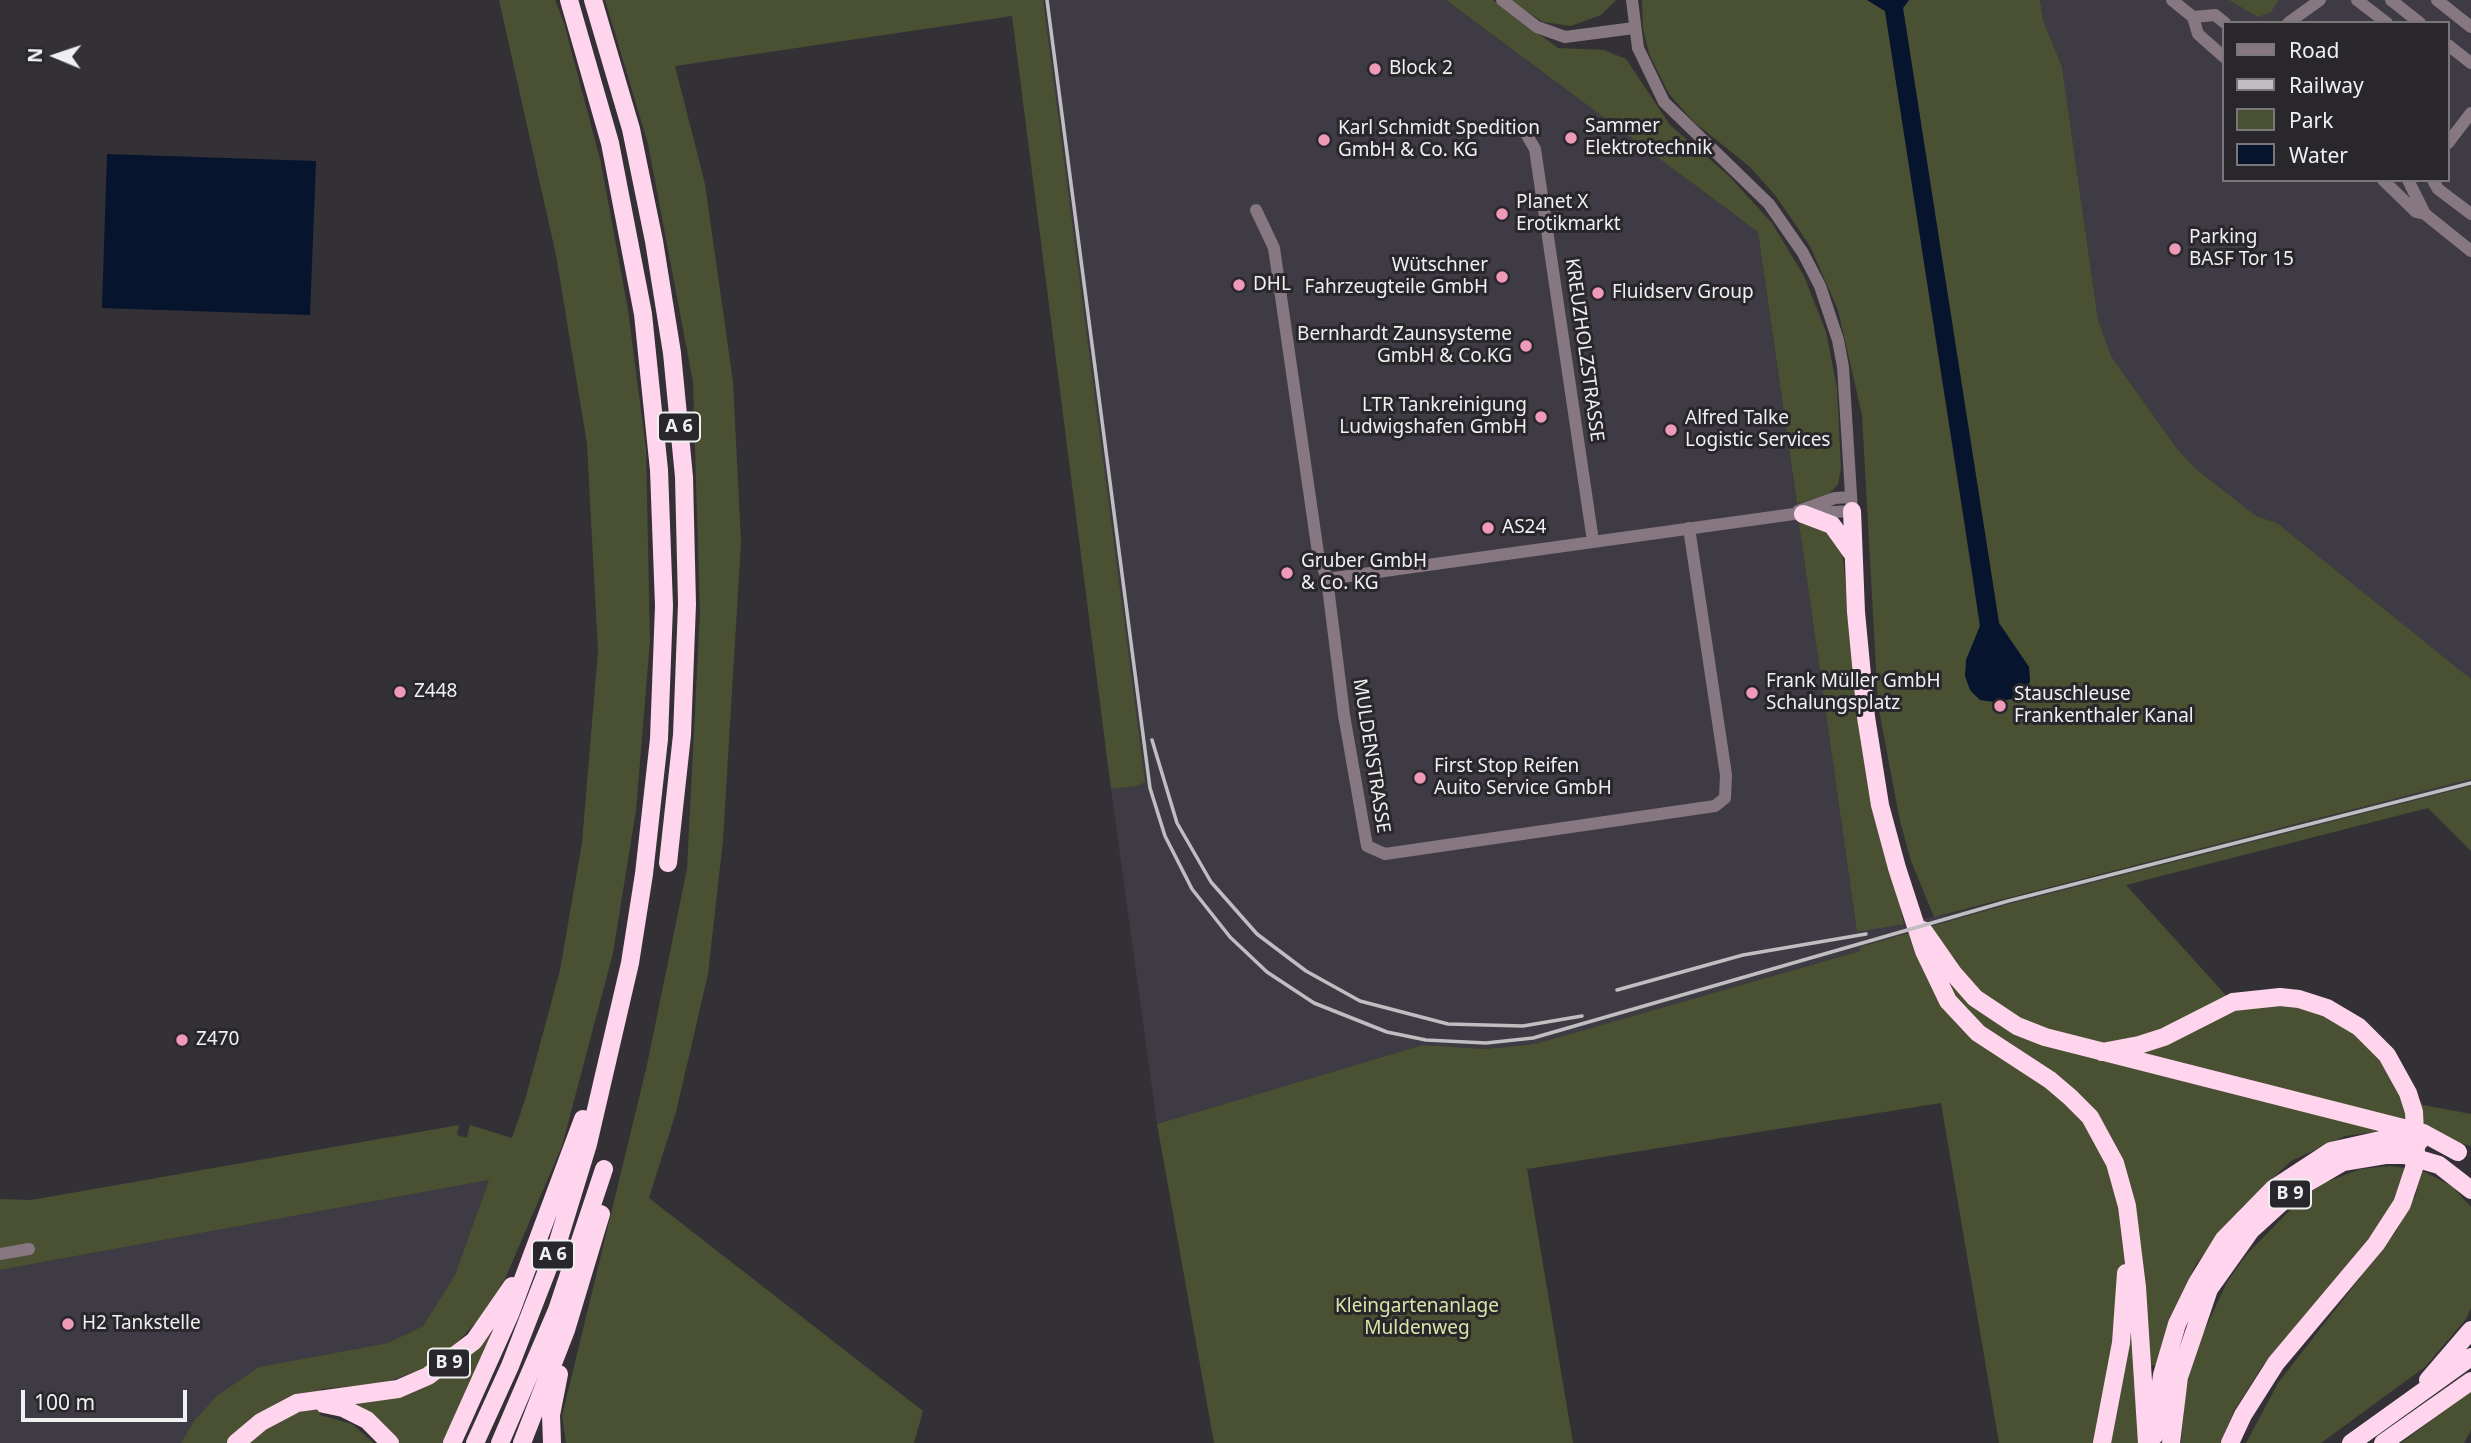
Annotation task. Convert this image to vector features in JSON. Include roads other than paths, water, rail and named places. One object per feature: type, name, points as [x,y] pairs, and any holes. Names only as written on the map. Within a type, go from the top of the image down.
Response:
[{"type":"highway","name":"A 6","points":[[475,1443],[510,1366],[557,1245],[610,1058],[644,874],[659,739],[664,606],[660,497],[643,314],[610,143],[569,0]]},
{"type":"highway","name":"A 6","points":[[593,0],[631,129],[653,241],[672,353],[684,477],[687,604],[682,735],[668,863]]},
{"type":"highway","points":[[1852,504],[1861,667],[1880,805],[1913,915],[1929,950],[1936,981],[1962,1018],[1999,1048],[2050,1080],[2090,1117],[2115,1163],[2129,1221],[2139,1313],[2147,1443]]},
{"type":"highway","points":[[1799,514],[1832,525],[1853,555]]},
{"type":"highway","points":[[1929,950],[1995,1014],[2045,1037],[2414,1143],[2465,1154]]},
{"type":"highway","points":[[2102,1052],[2164,1037],[2233,1002],[2280,997],[2299,999],[2327,1008],[2359,1027],[2387,1055],[2408,1093],[2414,1112],[2416,1152],[2408,1192],[2402,1204],[2376,1244],[2277,1363],[2243,1415],[2230,1443]]},
{"type":"highway","points":[[452,1443],[533,1254],[592,1088],[610,1058]]},
{"type":"highway","points":[[2154,1443],[2158,1396],[2177,1324],[2197,1283],[2224,1239],[2265,1196],[2309,1162],[2331,1151],[2363,1142],[2414,1143]]},
{"type":"highway","name":"B 9","points":[[2171,1443],[2179,1377],[2196,1324],[2216,1278],[2252,1230],[2295,1190],[2343,1162],[2414,1143],[2471,1191]]},
{"type":"highway","name":"A 6","points":[[500,1443],[557,1310],[604,1168],[601,1215],[566,1330]]},
{"type":"highway","points":[[2102,1443],[2122,1343],[2129,1221]]},
{"type":"highway","name":"B 9","points":[[317,1402],[398,1389],[428,1376],[452,1361],[474,1341],[492,1318],[533,1254]]},
{"type":"highway","points":[[522,1443],[566,1330]]},
{"type":"highway","points":[[552,1443],[551,1415],[566,1330]]},
{"type":"highway","points":[[2418,1394],[2437,1367],[2471,1330]]},
{"type":"highway","points":[[2351,1443],[2471,1357]]},
{"type":"highway","points":[[2383,1443],[2471,1381]]},
{"type":"highway","points":[[236,1443],[280,1410],[297,1404],[317,1402],[342,1408],[367,1420],[390,1443]]},
{"type":"street","points":[[1502,0],[1537,27],[1566,37],[1634,28]]},
{"type":"street","points":[[1326,579],[1799,514],[1852,504],[1843,368],[1838,340],[1820,286],[1803,253],[1769,204],[1664,102],[1644,64],[1634,28],[1632,0]]},
{"type":"street","points":[[2172,0],[2193,17],[2198,34],[2222,55]]},
{"type":"street","points":[[2291,21],[2320,0]]},
{"type":"street","points":[[2357,0],[2384,21]]},
{"type":"street","points":[[2390,0],[2417,21]]},
{"type":"street","points":[[2437,0],[2471,27]]},
{"type":"street","points":[[2193,17],[2215,15],[2222,21]]},
{"type":"street","points":[[2450,47],[2471,63]]},
{"type":"street","points":[[2450,140],[2471,113]]},
{"type":"street","name":"KREUZHOLZSTRASSE","points":[[1522,127],[1535,149],[1593,541]]},
{"type":"street","points":[[2385,182],[2416,212],[2425,214]]},
{"type":"street","points":[[2409,182],[2425,214],[2471,251]]},
{"type":"street","points":[[2434,182],[2438,189],[2471,214]]},
{"type":"street","name":"MULDENSTRASSE","points":[[1256,209],[1274,248],[1318,553],[1326,579],[1362,834],[1367,846],[1385,854],[1715,806],[1725,798],[1726,775],[1689,528]]},
{"type":"street","points":[[0,1254],[29,1249]]},
{"type":"water","points":[[1867,0],[1909,0],[1903,8],[1999,623],[2029,667],[2030,681],[2024,693],[2012,699],[1994,702],[1980,700],[1970,690],[1965,676],[1966,660],[1980,626],[1885,11]]},
{"type":"water","points":[[107,154],[316,161],[310,315],[102,308]]},
{"type":"railway","points":[[1047,0],[1150,788],[1165,836],[1192,889],[1230,937],[1267,972],[1314,1003],[1387,1032],[1426,1040],[1486,1043],[1533,1038],[2008,901],[2471,783]]},
{"type":"railway","points":[[1152,740],[1177,823],[1211,882],[1257,934],[1306,971],[1360,1001],[1448,1024],[1523,1026],[1582,1016]]},
{"type":"railway","points":[[1617,990],[1743,955],[1866,934]]},
{"type":"place","name":"Block 2","points":[[1375,69]]},
{"type":"place","name":"Sammer Elektrotechnik","points":[[1571,138]]},
{"type":"place","name":"Karl Schmidt Spedition GmbH & Co. KG","points":[[1324,140]]},
{"type":"place","name":"Planet X Erotikmarkt","points":[[1502,214]]},
{"type":"place","name":"Parking BASF Tor 15","points":[[2175,249]]},
{"type":"place","name":"Wütschner Fahrzeugteile GmbH","points":[[1502,277]]},
{"type":"place","name":"DHL","points":[[1239,285]]},
{"type":"place","name":"Fluidserv Group","points":[[1598,293]]},
{"type":"place","name":"Bernhardt Zaunsysteme GmbH & Co.KG","points":[[1526,346]]},
{"type":"place","name":"LTR Tankreinigung Ludwigshafen GmbH","points":[[1541,417]]},
{"type":"place","name":"Alfred Talke Logistic Services","points":[[1671,430]]},
{"type":"place","name":"AS24","points":[[1488,528]]},
{"type":"place","name":"Gruber GmbH & Co. KG","points":[[1287,573]]},
{"type":"place","name":"Z448","points":[[400,692]]},
{"type":"place","name":"Frank Müller GmbH Schalungsplatz","points":[[1752,693]]},
{"type":"place","name":"Stauschleuse Frankenthaler Kanal","points":[[2000,706]]},
{"type":"place","name":"First Stop Reifen Auito Service GmbH","points":[[1420,778]]},
{"type":"place","name":"Z470","points":[[182,1040]]},
{"type":"place","name":"H2 Tankstelle","points":[[68,1324]]},
{"type":"park label","name":"Kleingartenanlage Muldenweg","points":[[1417,1318]]}]
